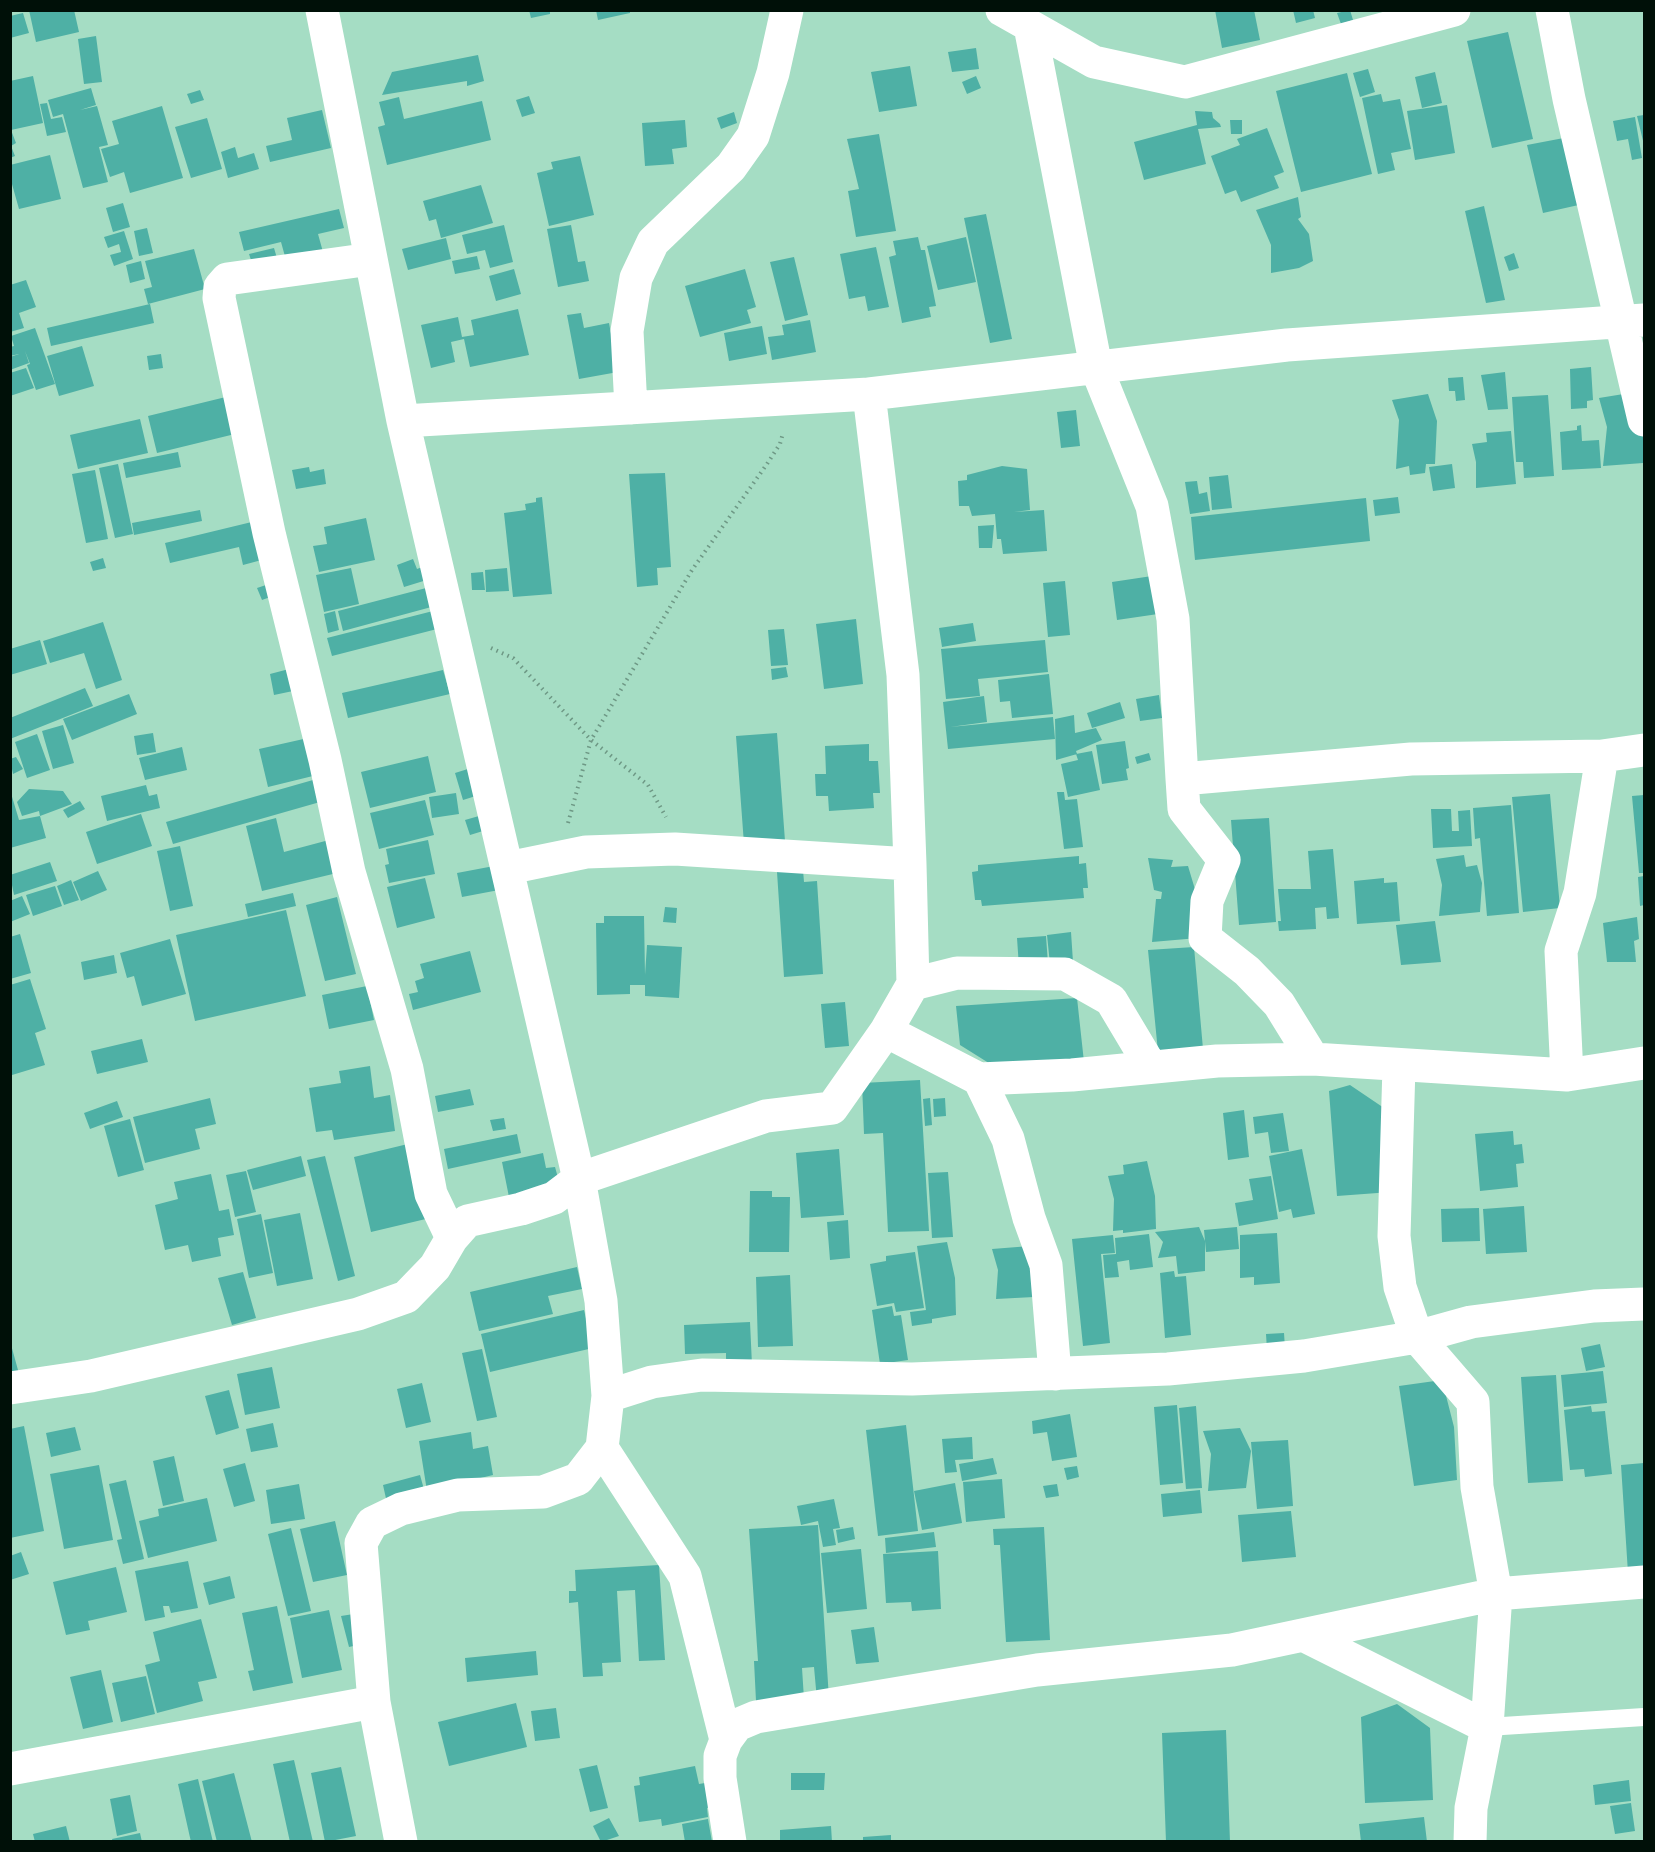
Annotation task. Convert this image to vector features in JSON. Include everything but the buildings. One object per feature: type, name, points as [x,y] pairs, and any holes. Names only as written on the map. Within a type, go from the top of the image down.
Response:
[{"type":"street","points":[[322,10],[403,421],[579,1179],[601,1301],[608,1396],[602,1448],[578,1479],[543,1492],[458,1495],[401,1509],[372,1522],[361,1543],[374,1702],[401,1842]]},
{"type":"street","points":[[631,408],[627,331],[636,278],[653,242],[731,167],[753,136],[773,73],[787,10]]},
{"type":"street","points":[[1016,18],[1094,62],[1185,82],[1454,10]]},
{"type":"street","points":[[1552,10],[1569,99],[1634,321],[1644,420]]},
{"type":"street","points":[[1016,18],[1096,368],[1152,506],[1173,619],[1184,809],[1224,860],[1207,901],[1205,938],[1246,971],[1279,1004],[1313,1059]]},
{"type":"street","points":[[371,259],[227,279],[220,287],[219,298],[269,533],[325,760],[349,872],[407,1069],[431,1194],[452,1238]]},
{"type":"street","points":[[403,421],[870,394],[1287,345],[1634,321]]},
{"type":"street","points":[[10,1388],[91,1376],[357,1314],[406,1297],[435,1267],[452,1238],[467,1221],[521,1209],[554,1198],[579,1179],[766,1116],[832,1108],[886,1030],[913,984],[903,675],[870,394]]},
{"type":"street","points":[[1182,779],[1411,759],[1602,756],[1644,750]]},
{"type":"street","points":[[1567,1075],[1562,951],[1580,893],[1602,756]]},
{"type":"street","points":[[508,868],[586,852],[675,849],[910,864]]},
{"type":"street","points":[[913,984],[957,973],[1065,974],[1110,1000],[1151,1067]]},
{"type":"street","points":[[886,1030],[979,1079],[1072,1075],[1217,1061],[1313,1059],[1567,1075],[1644,1063]]},
{"type":"street","points":[[1399,1066],[1394,1236],[1400,1287],[1417,1337],[1473,1402],[1477,1487],[1496,1594],[1487,1727],[1470,1808],[1470,1842]]},
{"type":"street","points":[[979,1079],[1008,1139],[1029,1218],[1046,1265],[1055,1374]]},
{"type":"street","points":[[608,1396],[652,1382],[702,1375],[912,1379],[1167,1369],[1304,1356],[1417,1337],[1471,1322],[1594,1306],[1644,1304]]},
{"type":"street","points":[[602,1448],[685,1576],[726,1740]]},
{"type":"street","points":[[730,1842],[720,1778],[720,1756],[726,1740],[737,1725],[756,1716],[1037,1670],[1232,1650],[1496,1594],[1644,1582]]},
{"type":"street","points":[[1303,1635],[1487,1727]]},
{"type":"street","points":[[10,1769],[374,1702]]},
{"type":"lane","points":[[1487,1727],[1644,1717]]},
{"type":"path","points":[[558,858],[591,740],[692,570],[780,444],[792,398]]},
{"type":"path","points":[[455,642],[492,648],[513,658],[591,740],[648,785],[664,810],[675,849]]}]
